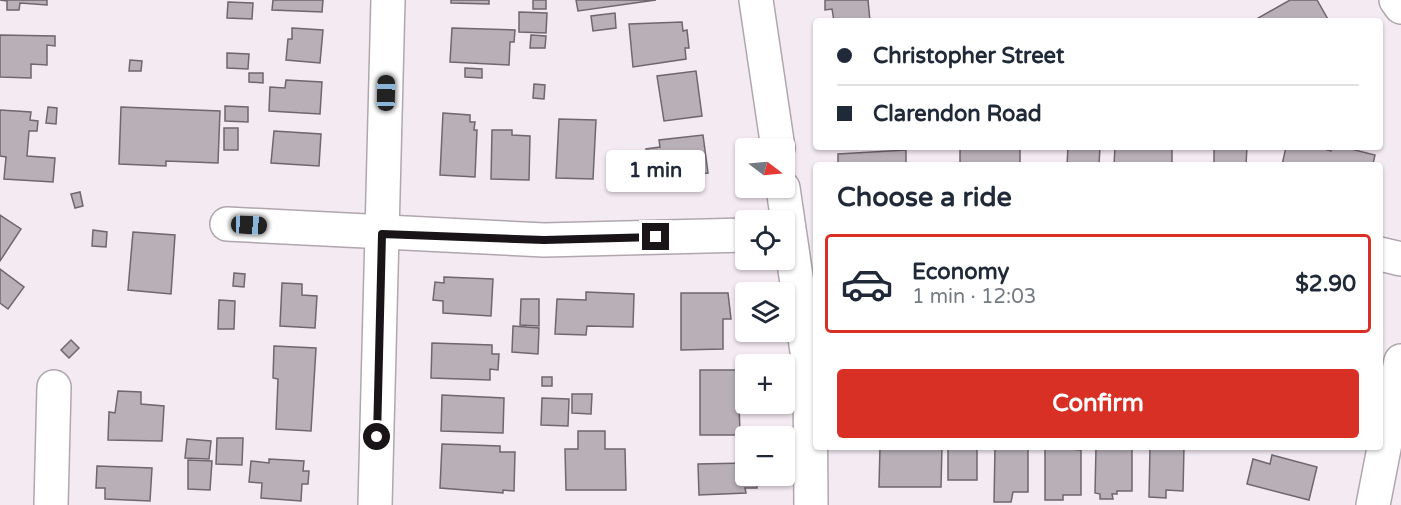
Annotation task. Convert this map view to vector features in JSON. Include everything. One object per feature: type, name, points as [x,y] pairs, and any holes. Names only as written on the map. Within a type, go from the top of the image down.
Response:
[{"type":"street","points":[[375,505],[388,0]]},
{"type":"street","points":[[756,0],[777,138]]},
{"type":"street","points":[[1396,0],[1401,7]]},
{"type":"street","points":[[786,198],[797,233],[810,372],[811,505]]},
{"type":"street","points":[[227,224],[382,234],[544,240],[735,235]]},
{"type":"street","points":[[1383,255],[1401,259]]},
{"type":"street","points":[[1373,505],[1401,361]]},
{"type":"street","points":[[51,505],[54,387]]},
{"type":"building","points":[[0,0],[47,0],[47,5],[20,3],[19,10],[7,10],[7,1]]},
{"type":"building","points":[[273,0],[323,0],[322,12],[272,10]]},
{"type":"building","points":[[451,0],[489,0],[489,4],[451,3]]},
{"type":"building","points":[[533,0],[546,0],[546,9],[533,9]]},
{"type":"building","points":[[576,0],[656,0],[578,11]]},
{"type":"building","points":[[825,0],[868,0],[870,18],[834,18],[832,9],[825,10]]},
{"type":"building","points":[[1290,0],[1317,0],[1327,18],[1258,18]]},
{"type":"building","points":[[228,2],[253,3],[252,19],[227,18]]},
{"type":"building","points":[[519,12],[547,13],[546,33],[519,32]]},
{"type":"building","points":[[615,13],[616,28],[593,31],[591,16]]},
{"type":"building","points":[[682,22],[683,31],[687,30],[689,48],[685,48],[686,59],[633,67],[629,24]]},
{"type":"building","points":[[292,28],[323,30],[320,63],[286,60],[288,39],[292,39]]},
{"type":"building","points":[[452,28],[515,30],[514,42],[510,42],[509,65],[450,62]]},
{"type":"building","points":[[0,35],[55,36],[55,46],[47,45],[47,65],[31,64],[31,78],[0,77]]},
{"type":"building","points":[[531,35],[546,36],[545,48],[530,48]]},
{"type":"building","points":[[227,53],[249,54],[248,69],[227,68]]},
{"type":"building","points":[[130,60],[142,61],[141,71],[129,71]]},
{"type":"building","points":[[465,68],[482,69],[482,78],[465,77]]},
{"type":"building","points":[[696,71],[702,116],[664,121],[657,76]]},
{"type":"building","points":[[249,73],[263,73],[263,83],[249,82]]},
{"type":"building","points":[[286,80],[322,82],[320,114],[269,111],[270,87],[285,88]]},
{"type":"building","points":[[534,84],[545,85],[544,99],[533,98]]},
{"type":"building","points":[[225,106],[248,107],[248,122],[225,121]]},
{"type":"building","points":[[48,107],[57,108],[56,124],[46,123]]},
{"type":"building","points":[[121,107],[220,111],[218,163],[166,161],[166,166],[119,164]]},
{"type":"building","points":[[0,110],[31,112],[30,120],[38,121],[37,131],[29,131],[27,156],[55,158],[53,182],[4,179],[6,157],[0,156]]},
{"type":"building","points":[[443,113],[470,115],[470,122],[475,122],[474,130],[477,130],[475,177],[440,175]]},
{"type":"building","points":[[559,119],[596,120],[593,179],[556,178]]},
{"type":"building","points":[[224,128],[238,128],[238,150],[224,150]]},
{"type":"building","points":[[492,130],[512,130],[512,135],[530,136],[529,180],[491,179]]},
{"type":"building","points":[[274,131],[321,134],[319,166],[271,163]]},
{"type":"building","points":[[703,135],[708,173],[664,178],[663,174],[649,176],[646,149],[660,147],[659,140]]},
{"type":"building","points":[[906,150],[906,162],[838,162],[838,154]]},
{"type":"building","points":[[960,150],[1020,150],[1020,162],[960,162]]},
{"type":"building","points":[[1068,150],[1100,150],[1099,162],[1067,162]]},
{"type":"building","points":[[1115,150],[1172,150],[1172,162],[1114,162]]},
{"type":"building","points":[[1214,150],[1247,150],[1246,162],[1214,162]]},
{"type":"building","points":[[1285,150],[1355,150],[1375,155],[1373,162],[1283,162]]},
{"type":"building","points":[[80,192],[83,206],[75,208],[71,194]]},
{"type":"building","points":[[0,215],[21,229],[0,261]]},
{"type":"building","points":[[93,230],[107,232],[106,247],[92,246]]},
{"type":"building","points":[[133,232],[175,235],[171,294],[128,290]]},
{"type":"building","points":[[0,269],[24,287],[8,309],[0,303]]},
{"type":"building","points":[[234,273],[245,274],[244,287],[233,286]]},
{"type":"building","points":[[444,277],[493,279],[491,316],[443,313],[443,301],[433,300],[435,282],[444,283]]},
{"type":"building","points":[[282,283],[302,284],[302,295],[317,296],[315,328],[280,326]]},
{"type":"building","points":[[586,292],[634,294],[633,327],[587,326],[586,335],[555,334],[557,299],[586,300]]},
{"type":"building","points":[[681,293],[728,293],[731,319],[723,319],[723,349],[681,350]]},
{"type":"building","points":[[521,299],[539,299],[539,326],[520,325]]},
{"type":"building","points":[[219,300],[235,301],[234,329],[218,329]]},
{"type":"building","points":[[513,326],[539,328],[538,354],[512,352]]},
{"type":"building","points":[[71,340],[79,348],[69,358],[61,350]]},
{"type":"building","points":[[432,343],[492,345],[492,354],[499,354],[498,370],[490,369],[490,380],[431,378]]},
{"type":"building","points":[[274,346],[316,348],[311,431],[276,429],[278,379],[273,378]]},
{"type":"building","points":[[700,370],[735,370],[735,414],[739,414],[740,426],[735,426],[735,435],[700,435]]},
{"type":"building","points":[[542,377],[552,377],[552,386],[542,386]]},
{"type":"building","points":[[118,391],[141,392],[141,404],[164,406],[162,441],[108,440],[109,412],[115,413]]},
{"type":"building","points":[[572,394],[592,394],[591,414],[572,413]]},
{"type":"building","points":[[442,395],[504,398],[503,433],[441,431]]},
{"type":"building","points":[[542,398],[569,399],[568,426],[541,425]]},
{"type":"building","points":[[578,431],[605,431],[605,449],[625,449],[626,490],[566,490],[565,449],[578,449]]},
{"type":"building","points":[[217,438],[243,438],[242,465],[216,464]]},
{"type":"building","points":[[187,439],[211,441],[209,459],[185,458]]},
{"type":"building","points":[[442,444],[500,446],[500,452],[515,452],[514,491],[503,490],[503,493],[440,488]]},
{"type":"building","points":[[880,450],[942,450],[941,487],[879,487]]},
{"type":"building","points":[[948,450],[977,450],[977,480],[948,480]]},
{"type":"building","points":[[995,450],[1028,450],[1028,492],[1013,492],[1011,502],[994,502]]},
{"type":"building","points":[[1045,450],[1081,450],[1081,495],[1063,495],[1063,500],[1045,500]]},
{"type":"building","points":[[1096,450],[1132,450],[1132,491],[1117,491],[1117,494],[1112,494],[1113,499],[1100,499],[1100,494],[1095,493]]},
{"type":"building","points":[[1150,450],[1184,450],[1183,491],[1166,490],[1166,498],[1149,497]]},
{"type":"building","points":[[1272,455],[1317,467],[1309,500],[1247,484],[1253,459],[1270,464]]},
{"type":"building","points":[[269,459],[304,461],[303,471],[309,471],[308,484],[302,484],[301,501],[261,498],[262,483],[249,482],[251,461],[269,463]]},
{"type":"building","points":[[188,460],[212,461],[210,490],[188,489]]},
{"type":"building","points":[[735,463],[735,486],[757,486],[757,488],[745,488],[746,493],[699,495],[698,464]]},
{"type":"building","points":[[97,466],[152,468],[150,501],[105,499],[105,488],[96,488]]},
{"type":"route","points":[[377,437],[382,234],[544,240],[656,237]]}]
